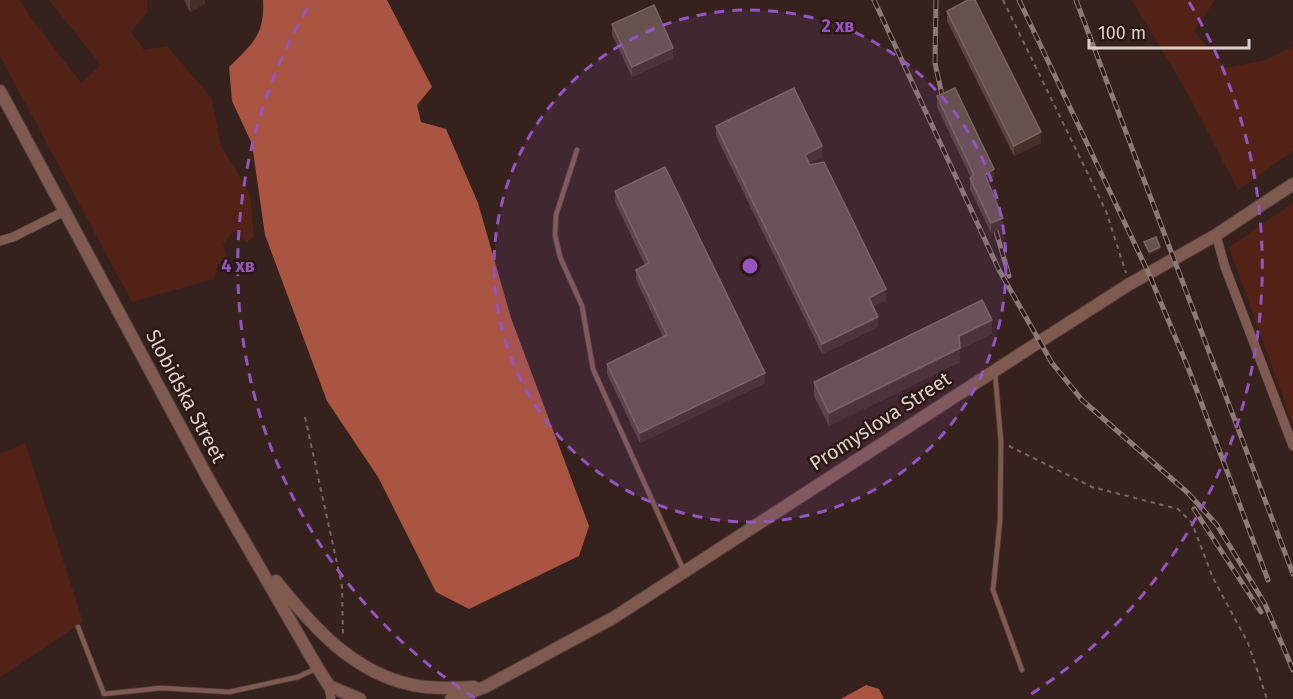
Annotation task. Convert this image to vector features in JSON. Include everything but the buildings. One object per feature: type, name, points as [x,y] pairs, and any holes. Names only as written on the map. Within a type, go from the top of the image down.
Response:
[{"type":"street","name":"Slobidska Street","points":[[0,91],[210,482],[328,686]]},
{"type":"street","name":"Promyslova Street","points":[[485,687],[613,618],[1128,285],[1216,235],[1293,184]]},
{"type":"street","points":[[0,240],[13,237],[65,211]]},
{"type":"street","points":[[1216,235],[1225,267],[1293,446]]},
{"type":"street","points":[[244,539],[314,627],[360,665],[384,677],[415,686],[485,687]]},
{"type":"street","points":[[328,686],[331,699]]},
{"type":"street","points":[[328,686],[360,699]]},
{"type":"street","points":[[451,699],[485,687]]},
{"type":"street","points":[[470,699],[485,687]]},
{"type":"lane","points":[[577,150],[556,215],[555,235],[560,257],[582,306],[593,369],[684,571]]},
{"type":"lane","points":[[995,370],[1001,442],[1000,521],[993,590],[1022,670]]},
{"type":"lane","points":[[78,627],[104,694],[161,688],[229,692],[298,677],[318,667]]},
{"type":"path","points":[[1003,0],[1106,211],[1124,261],[1128,285]]},
{"type":"path","points":[[305,417],[342,586],[345,632],[340,650]]},
{"type":"path","points":[[1001,442],[1092,487],[1178,509],[1192,523],[1213,578],[1248,643],[1267,699]]},
{"type":"shaded area","points":[[0,0],[20,0],[81,83],[101,65],[49,0],[147,0],[147,12],[131,32],[144,50],[167,46],[212,99],[221,146],[250,194],[254,237],[247,242],[233,231],[223,244],[227,256],[218,264],[214,279],[132,302],[0,56]]},
{"type":"shaded area","points":[[263,0],[387,0],[432,87],[417,105],[421,122],[446,129],[478,203],[511,318],[589,526],[579,556],[469,609],[436,592],[378,477],[327,401],[265,235],[252,144],[232,101],[229,67],[250,45],[259,31],[262,22]]},
{"type":"shaded area","points":[[1132,0],[1215,0],[1194,31],[1225,68],[1266,60],[1293,47],[1293,151],[1238,190],[1188,94]]},
{"type":"shaded area","points":[[1293,203],[1293,425],[1229,247]]},
{"type":"shaded area","points":[[25,443],[83,622],[0,677],[0,454]]},
{"type":"shaded area","points":[[866,685],[879,689],[884,699],[841,699]]},
{"type":"railway","points":[[874,0],[999,270],[1052,363],[1082,400],[1188,493],[1217,525],[1265,604],[1293,670]]},
{"type":"railway","points":[[936,0],[935,63],[944,104]]},
{"type":"railway","points":[[1019,0],[1149,274],[1189,370],[1268,580]]},
{"type":"railway","points":[[1076,0],[1293,574]]},
{"type":"railway","points":[[996,231],[1009,276]]},
{"type":"railway","points":[[1194,509],[1261,612]]}]
